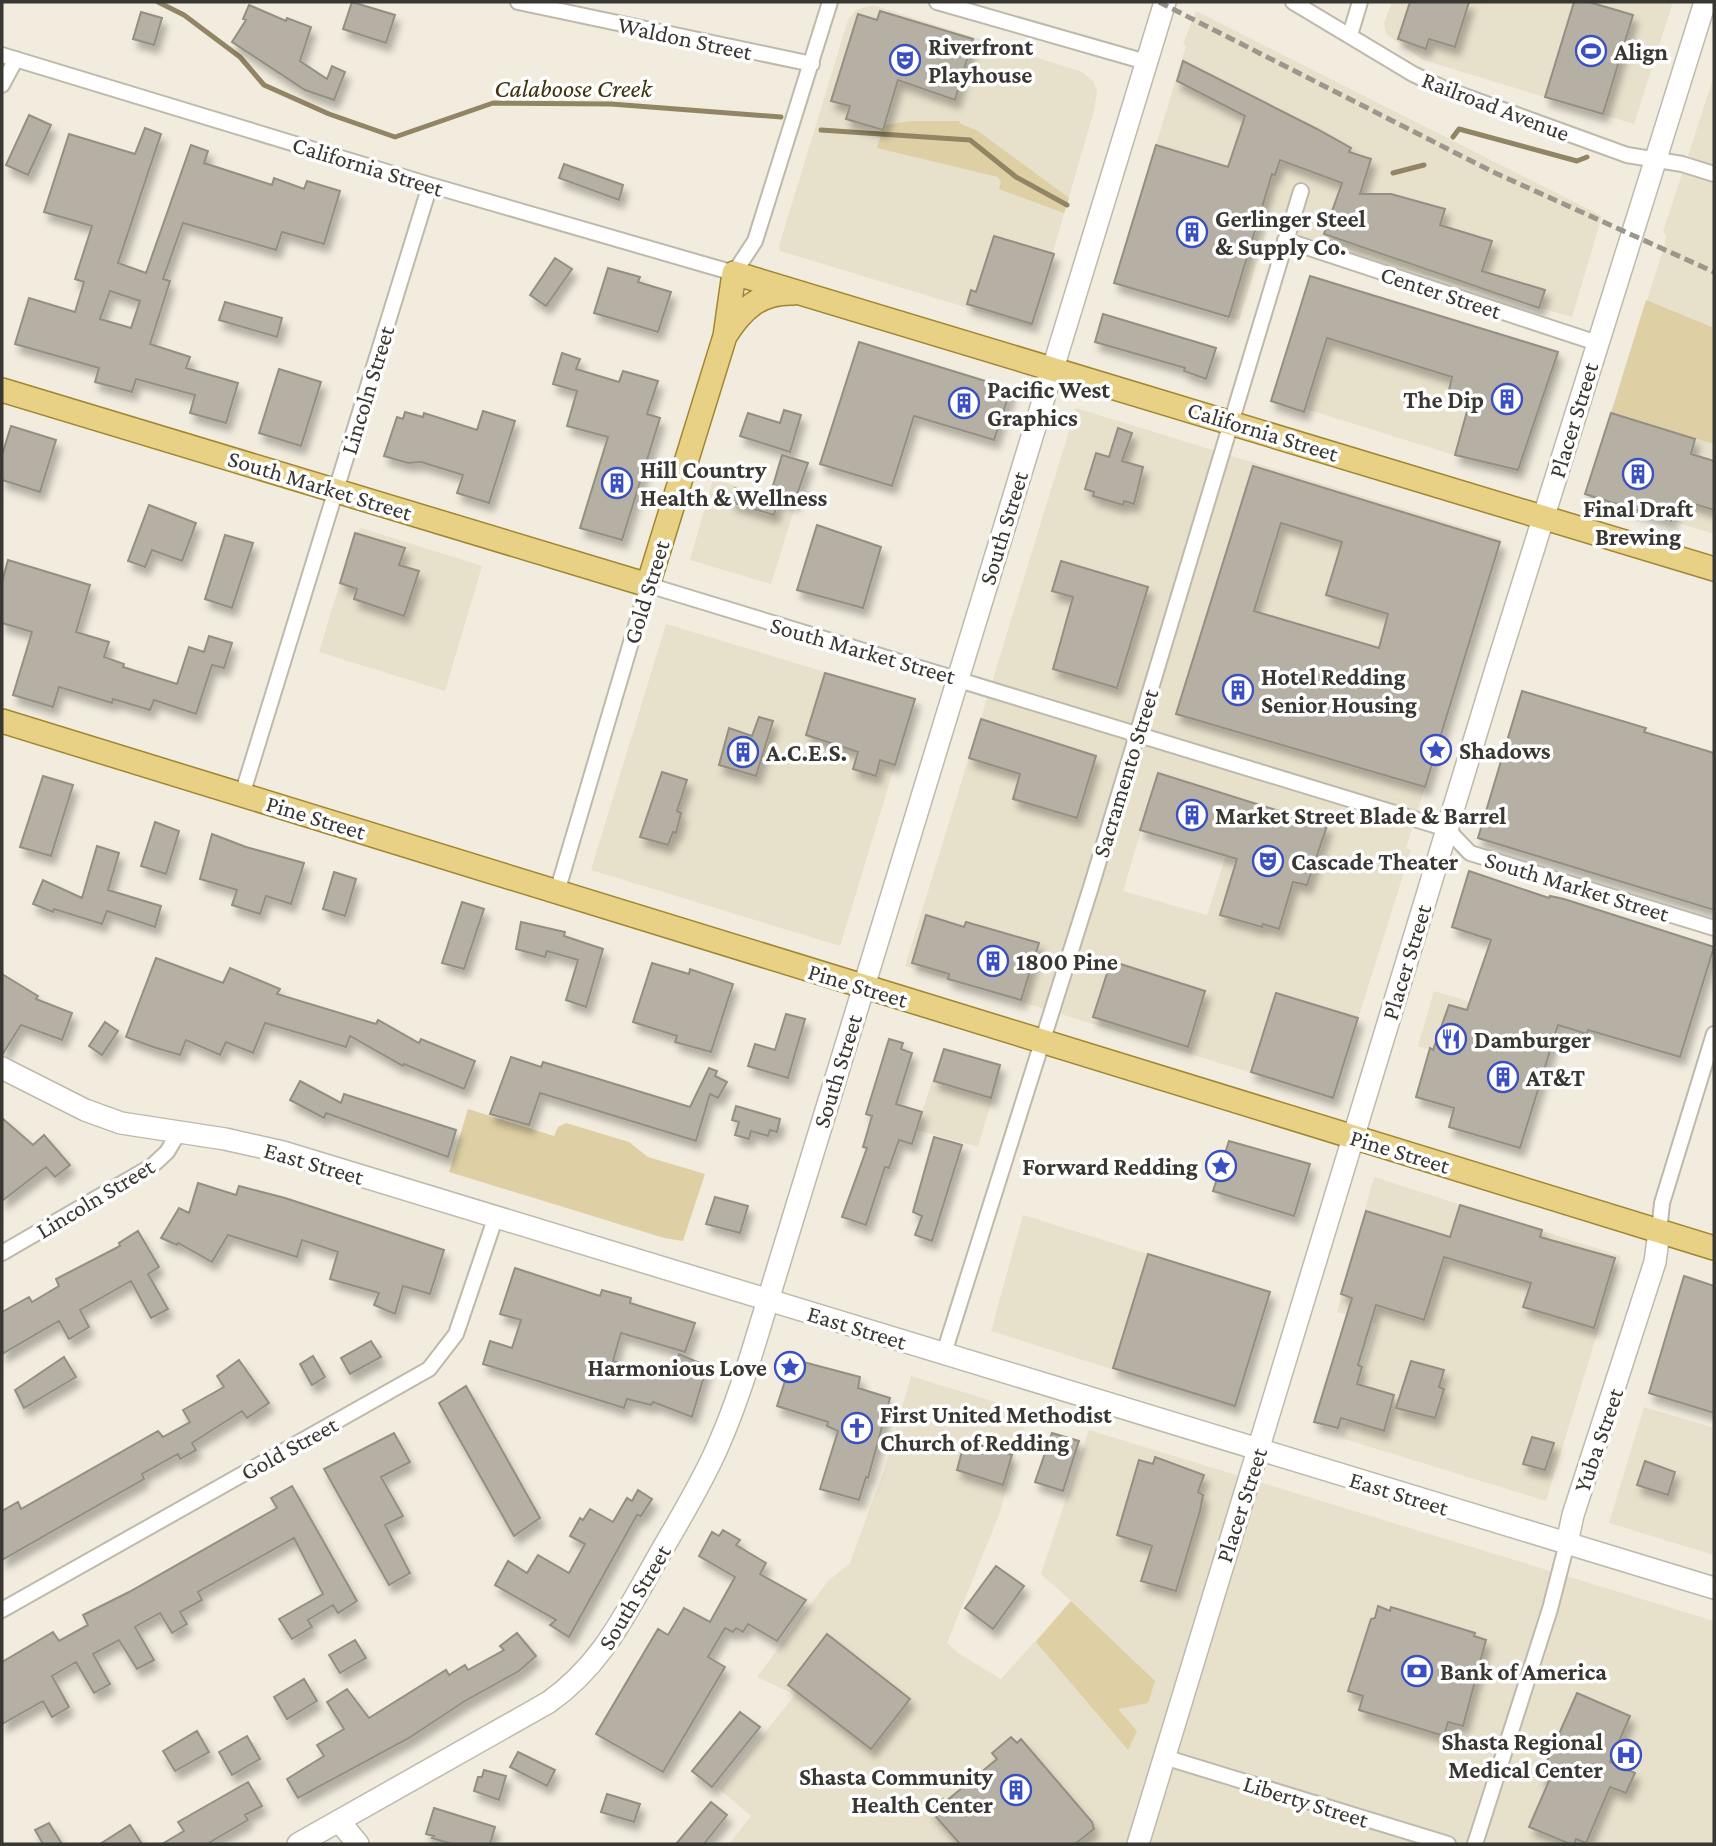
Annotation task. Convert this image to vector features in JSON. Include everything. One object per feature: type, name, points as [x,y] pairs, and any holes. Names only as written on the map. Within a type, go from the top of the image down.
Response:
[{"type":"main road","name":"California Street","points":[[734,273],[1714,569]]},
{"type":"main road","points":[[725,336],[734,273]]},
{"type":"main road","name":"California Street","points":[[754,302],[771,294],[812,295]]},
{"type":"main road","name":"Gold Street","points":[[648,585],[725,336],[738,316],[754,302]]},
{"type":"main road","name":"South Market Street","points":[[2,390],[648,585]]},
{"type":"main road","name":"Pine Street","points":[[2,721],[1714,1248]]},
{"type":"street","name":"Waldon Street","points":[[518,2],[812,64]]},
{"type":"street","points":[[734,273],[755,242],[830,2]]},
{"type":"street","points":[[937,2],[1146,62]]},
{"type":"street","name":"South Street","points":[[298,1844],[549,1702],[578,1680],[594,1663],[708,1468],[734,1406],[768,1300],[1165,2]]},
{"type":"street","name":"Railroad Avenue","points":[[1293,2],[1413,74],[1445,89],[1618,152],[1714,174]]},
{"type":"street","points":[[1350,35],[1360,2]]},
{"type":"street","name":"Placer Street","points":[[1138,1844],[1543,516],[1705,2]]},
{"type":"street","points":[[2,85],[9,57]]},
{"type":"street","name":"California Street","points":[[9,57],[430,185],[734,273]]},
{"type":"street","name":"Lincoln Street","points":[[242,795],[430,185]]},
{"type":"street","name":"Sacramento Street","points":[[944,1353],[1138,733],[1301,191]]},
{"type":"street","name":"Center Street","points":[[1285,240],[1597,343]]},
{"type":"street","name":"South Market Street","points":[[648,585],[1447,829],[1470,853],[1714,928]]},
{"type":"street","name":"Gold Street","points":[[557,892],[648,585]]},
{"type":"street","name":"Yuba Street","points":[[1475,1844],[1550,1609],[1573,1514],[1656,1262],[1662,1203],[1714,1034]]},
{"type":"street","name":"East Street","points":[[2,1068],[106,1118],[283,1152],[1714,1588]]},
{"type":"street","name":"Lincoln Street","points":[[2,1253],[152,1166],[167,1152],[179,1132]]},
{"type":"street","name":"Gold Street","points":[[2,1610],[429,1369],[449,1348],[459,1327],[496,1216]]},
{"type":"street","name":"Liberty Street","points":[[1164,1757],[1448,1844]]},
{"type":"street","points":[[339,1821],[358,1844]]},
{"type":"shaded area","points":[[1392,2],[1673,2],[1634,124],[1423,60],[1386,34],[1384,23]]},
{"type":"shaded area","points":[[873,5],[1082,72],[1093,81],[1097,90],[1094,111],[1031,327],[780,251],[779,246],[848,20],[856,10]]},
{"type":"shaded area","points":[[1196,11],[1602,216],[1572,317],[1267,230],[1239,320],[1114,283],[1186,46],[1183,44]]},
{"type":"shaded area","points":[[1714,76],[1714,534],[1585,494],[1664,247],[1666,235],[1663,232]]},
{"type":"shaded area","points":[[912,121],[960,121],[959,123],[978,131],[1069,198],[1064,213],[999,189],[1001,182],[998,177],[877,148],[884,125]]},
{"type":"shaded area","points":[[1310,276],[1561,353],[1521,471],[1515,474],[1306,409],[1304,412],[1271,401]]},
{"type":"shaded area","points":[[1646,300],[1714,328],[1714,444],[1611,413]]},
{"type":"shaded area","points":[[1076,408],[1502,539],[1406,848],[1411,850],[1333,1098],[905,966]],"holes":[[[1158,773],[1244,799],[1207,915],[1123,891]]]},
{"type":"shaded area","points":[[713,479],[796,504],[771,584],[690,560]]},
{"type":"shaded area","points":[[361,528],[482,566],[445,691],[319,652],[355,533]]},
{"type":"shaded area","points":[[666,624],[915,699],[840,946],[591,870]]},
{"type":"shaded area","points":[[1434,991],[1484,1006],[1466,1061],[1418,1046]]},
{"type":"shaded area","points":[[943,1048],[1002,1066],[978,1147],[916,1130]]},
{"type":"shaded area","points":[[468,1109],[554,1136],[558,1127],[566,1123],[629,1142],[648,1157],[705,1174],[683,1241],[664,1238],[449,1172]]},
{"type":"shaded area","points":[[1374,1177],[1621,1256],[1546,1501],[1341,1438],[1377,1324],[1337,1312]]},
{"type":"shaded area","points":[[1023,1215],[1270,1292],[1235,1408],[991,1331]]},
{"type":"shaded area","points":[[911,1376],[1028,1412],[999,1515],[947,1643],[958,1653],[1001,1679],[1071,1601],[1041,1574],[1089,1430],[1714,1621],[1714,1844],[729,1844],[751,1816],[719,1789],[795,1695],[757,1677],[828,1581],[850,1563],[885,1467]]},
{"type":"shaded area","points":[[1644,1407],[1714,1428],[1714,1555],[1609,1523]]},
{"type":"shaded area","points":[[1071,1601],[1155,1681],[1148,1703],[1118,1709],[1137,1731],[1128,1750],[1036,1642]]},
{"type":"building","points":[[352,2],[395,15],[386,43],[343,29]]},
{"type":"building","points":[[1410,2],[1469,2],[1455,47],[1429,39],[1426,49],[1398,39]]},
{"type":"building","name":"Align","points":[[1574,2],[1589,2],[1633,15],[1603,114],[1545,97]]},
{"type":"building","points":[[249,5],[286,21],[287,18],[311,27],[300,61],[327,79],[332,66],[345,72],[334,100],[305,90],[232,42],[246,20],[243,19]]},
{"type":"building","name":"Riverfront Playhouse","points":[[880,11],[973,39],[955,100],[898,80],[883,130],[846,119],[850,106],[831,101],[858,14],[877,20]]},
{"type":"building","points":[[141,12],[162,18],[154,45],[133,39]]},
{"type":"building","points":[[1183,61],[1317,129],[1351,148],[1349,152],[1371,159],[1360,194],[1391,194],[1445,209],[1440,225],[1492,241],[1482,271],[1545,290],[1539,308],[1324,234],[1342,183],[1280,160],[1275,175],[1272,174],[1229,317],[1114,283],[1156,145],[1228,167],[1245,116],[1177,81]]},
{"type":"building","points":[[29,115],[51,125],[28,175],[6,165]]},
{"type":"building","points":[[145,128],[161,134],[118,263],[146,273],[191,145],[208,151],[204,163],[272,185],[274,178],[304,189],[307,181],[340,191],[324,244],[282,232],[276,250],[183,223],[163,279],[170,281],[150,344],[190,357],[186,368],[238,383],[226,423],[190,413],[195,395],[136,379],[132,392],[95,382],[99,368],[15,344],[29,298],[75,312],[84,282],[75,279],[92,226],[44,212],[69,134],[135,154]],"holes":[[[110,291],[140,301],[131,328],[100,319]]]},
{"type":"building","points":[[564,164],[623,185],[619,200],[559,178]]},
{"type":"building","points":[[994,236],[1054,254],[1032,324],[967,304],[971,290],[976,292]]},
{"type":"building","points":[[555,258],[572,269],[546,306],[530,295]]},
{"type":"building","points":[[608,268],[640,277],[638,282],[671,292],[658,332],[594,313]]},
{"type":"building","points":[[1310,276],[1558,352],[1518,470],[1455,455],[1471,397],[1449,390],[1452,377],[1327,338],[1304,412],[1271,401]]},
{"type":"building","points":[[225,302],[282,318],[277,337],[219,320]]},
{"type":"building","points":[[1103,314],[1216,348],[1206,379],[1184,371],[1185,368],[1095,342]]},
{"type":"building","points":[[859,342],[1011,389],[994,440],[914,416],[892,486],[820,464]]},
{"type":"building","name":"Hill Country Health & Wellness","points":[[562,353],[580,359],[576,369],[619,382],[623,371],[658,381],[647,414],[660,418],[622,540],[580,528],[608,437],[567,426],[577,391],[553,384]]},
{"type":"building","points":[[279,369],[321,382],[301,446],[259,433]]},
{"type":"building","points":[[784,410],[801,415],[790,452],[740,436],[748,413],[780,423]]},
{"type":"building","points":[[483,411],[515,421],[489,503],[457,493],[463,475],[421,462],[408,463],[384,456],[397,417],[403,419],[405,412],[423,417],[424,413],[477,430]]},
{"type":"building","name":"Final Draft Brewing","points":[[1611,413],[1695,439],[1691,454],[1714,461],[1714,510],[1678,499],[1671,521],[1585,494]]},
{"type":"building","points":[[11,426],[56,440],[40,492],[2,480],[2,455]]},
{"type":"building","points":[[1118,428],[1132,433],[1122,461],[1143,467],[1134,504],[1124,501],[1123,505],[1093,496],[1094,492],[1085,489],[1096,453],[1109,457]]},
{"type":"building","points":[[782,455],[808,463],[794,503],[770,496]]},
{"type":"building","points":[[1253,466],[1500,542],[1425,787],[1176,714]],"holes":[[[1281,523],[1342,542],[1326,595],[1388,614],[1379,648],[1254,611]]]},
{"type":"building","points":[[735,488],[778,501],[774,515],[731,502]]},
{"type":"building","points":[[149,505],[196,523],[182,561],[152,550],[145,567],[128,561]]},
{"type":"building","points":[[817,525],[881,547],[863,608],[797,590]]},
{"type":"building","points":[[355,533],[405,548],[399,565],[419,571],[404,616],[354,599],[357,589],[340,583]]},
{"type":"building","points":[[225,535],[253,543],[232,608],[205,599]]},
{"type":"building","points":[[8,560],[90,585],[76,632],[109,642],[104,657],[124,664],[123,667],[177,684],[189,647],[204,652],[209,636],[232,643],[224,668],[212,665],[196,714],[154,700],[150,710],[113,699],[112,703],[59,687],[53,707],[13,695],[32,632],[2,623],[2,582]]},
{"type":"building","points":[[1061,561],[1148,587],[1117,688],[1053,669],[1073,597],[1052,591]]},
{"type":"building","points":[[825,673],[915,699],[895,765],[880,760],[876,776],[853,769],[858,752],[806,735]]},
{"type":"building","points":[[1522,691],[1646,728],[1644,732],[1714,753],[1714,910],[1478,838]]},
{"type":"building","name":"A.C.E.S.","points":[[759,717],[773,721],[756,776],[719,765],[729,728],[752,736]]},
{"type":"building","points":[[981,719],[1096,756],[1077,818],[1013,799],[1020,774],[969,758]]},
{"type":"building","points":[[662,772],[687,780],[677,811],[681,813],[676,833],[673,832],[668,845],[640,837]]},
{"type":"building","points":[[1158,773],[1327,826],[1307,885],[1293,882],[1279,929],[1220,915],[1237,859],[1140,830]]},
{"type":"building","points":[[43,776],[73,785],[51,856],[20,847]]},
{"type":"building","points":[[155,822],[179,831],[166,874],[141,866]]},
{"type":"building","points":[[212,834],[246,847],[304,863],[291,904],[266,896],[260,914],[232,905],[237,890],[200,879]]},
{"type":"building","points":[[97,846],[119,853],[108,890],[161,906],[155,927],[107,911],[102,924],[54,909],[53,912],[33,904],[43,880],[82,898]]},
{"type":"building","points":[[1469,871],[1714,947],[1680,1057],[1588,1030],[1587,1034],[1558,1025],[1520,1148],[1449,1127],[1454,1108],[1416,1097],[1430,1048],[1433,1050],[1449,1005],[1467,1010],[1491,940],[1452,927]]},
{"type":"building","points":[[334,872],[356,879],[345,916],[323,909]]},
{"type":"building","points":[[462,902],[484,909],[464,969],[442,963]]},
{"type":"building","name":"1800 Pine","points":[[926,915],[964,927],[966,922],[1039,943],[1021,1000],[948,979],[949,974],[912,963]]},
{"type":"building","points":[[521,922],[565,932],[564,936],[603,949],[586,1007],[566,1000],[578,960],[547,951],[545,957],[516,949]]},
{"type":"building","points":[[156,958],[223,983],[230,968],[280,989],[277,994],[376,1024],[378,1020],[419,1043],[421,1039],[475,1061],[464,1089],[404,1064],[403,1066],[350,1036],[346,1047],[265,1023],[253,1053],[226,1042],[220,1055],[186,1040],[180,1055],[153,1047],[126,1037]]},
{"type":"building","points":[[1111,961],[1205,991],[1188,1047],[1093,1017]]},
{"type":"building","points":[[652,963],[689,974],[690,969],[733,984],[711,1052],[675,1042],[677,1036],[633,1022]]},
{"type":"building","points":[[2,974],[38,996],[36,999],[72,1013],[62,1040],[21,1025],[2,1055]]},
{"type":"building","points":[[1276,993],[1358,1018],[1333,1098],[1251,1072]]},
{"type":"building","points":[[786,1014],[805,1019],[788,1078],[748,1066],[755,1044],[775,1050]]},
{"type":"building","points":[[105,1022],[118,1031],[102,1055],[89,1046]]},
{"type":"building","points":[[889,1039],[903,1043],[901,1049],[912,1053],[896,1104],[922,1112],[912,1144],[899,1140],[889,1168],[885,1167],[866,1225],[842,1217],[867,1148],[863,1147],[872,1116],[866,1114]]},
{"type":"building","points":[[944,1049],[1000,1065],[991,1098],[934,1081]]},
{"type":"building","points":[[511,1057],[541,1067],[543,1062],[690,1107],[709,1068],[717,1071],[715,1076],[727,1082],[718,1098],[710,1094],[696,1141],[540,1093],[529,1125],[490,1114]]},
{"type":"building","points":[[300,1081],[341,1103],[344,1094],[456,1130],[448,1157],[326,1113],[324,1118],[290,1100]]},
{"type":"building","points":[[736,1106],[780,1119],[777,1132],[770,1130],[768,1136],[751,1131],[749,1139],[735,1135],[739,1122],[732,1120]]},
{"type":"building","points":[[2,1118],[33,1145],[44,1135],[70,1165],[55,1177],[46,1167],[2,1201]]},
{"type":"building","points":[[934,1137],[962,1145],[932,1241],[915,1235],[922,1216],[913,1212]]},
{"type":"building","points":[[1229,1141],[1310,1164],[1294,1216],[1213,1191]]},
{"type":"building","points":[[198,1183],[236,1195],[239,1186],[285,1198],[444,1250],[430,1294],[403,1286],[395,1314],[374,1305],[379,1293],[330,1279],[338,1252],[302,1240],[297,1257],[228,1235],[212,1262],[178,1243],[177,1245],[161,1238],[179,1208],[189,1213]]},
{"type":"building","points":[[715,1197],[748,1206],[740,1233],[706,1224]]},
{"type":"building","points":[[1460,1205],[1542,1230],[1540,1237],[1615,1258],[1594,1328],[1523,1307],[1531,1283],[1444,1257],[1424,1320],[1376,1305],[1358,1365],[1362,1367],[1357,1384],[1394,1395],[1384,1431],[1341,1418],[1338,1428],[1314,1422],[1352,1298],[1341,1294],[1366,1211],[1450,1237]]},
{"type":"building","points":[[138,1231],[159,1267],[148,1274],[168,1309],[151,1318],[131,1281],[80,1310],[89,1327],[69,1339],[59,1321],[2,1354],[2,1312],[29,1297],[32,1302],[59,1286],[56,1279],[120,1246],[119,1243]]},
{"type":"building","points":[[1148,1254],[1270,1292],[1235,1406],[1113,1368]]},
{"type":"building","points":[[515,1268],[600,1296],[602,1290],[631,1298],[630,1303],[695,1323],[685,1352],[621,1333],[613,1361],[671,1379],[679,1354],[707,1366],[692,1417],[653,1402],[651,1405],[627,1399],[624,1408],[483,1364],[490,1341],[512,1348],[521,1320],[500,1314]]},
{"type":"building","points":[[1684,1276],[1714,1286],[1714,1413],[1649,1393]]},
{"type":"building","points":[[371,1341],[381,1357],[350,1374],[341,1358]]},
{"type":"building","points":[[313,1356],[325,1377],[312,1385],[300,1364]]},
{"type":"building","points":[[64,1357],[76,1377],[24,1408],[15,1390]]},
{"type":"building","name":"First United Methodist Church of Redding","points":[[792,1359],[860,1377],[858,1388],[890,1398],[868,1478],[866,1477],[859,1500],[820,1489],[838,1431],[827,1426],[828,1422],[777,1406]]},
{"type":"building","points":[[239,1360],[269,1403],[247,1418],[242,1411],[192,1443],[196,1450],[180,1459],[178,1454],[142,1474],[144,1479],[2,1560],[2,1511],[18,1502],[21,1509],[158,1431],[163,1437],[190,1422],[183,1410],[224,1387],[217,1376]]},
{"type":"building","points":[[1411,1361],[1444,1370],[1439,1387],[1444,1389],[1435,1418],[1396,1408]]},
{"type":"building","points":[[466,1386],[540,1518],[514,1536],[439,1403]]},
{"type":"building","points":[[394,1433],[410,1462],[381,1477],[403,1516],[385,1525],[410,1573],[389,1585],[324,1469]]},
{"type":"building","points":[[1052,1433],[1079,1441],[1063,1491],[1035,1482]]},
{"type":"building","points":[[1532,1437],[1554,1443],[1545,1470],[1523,1464]]},
{"type":"building","points":[[965,1440],[1012,1455],[1003,1485],[957,1470]]},
{"type":"building","points":[[1155,1457],[1204,1475],[1198,1492],[1203,1495],[1200,1511],[1176,1591],[1141,1581],[1152,1546],[1117,1535],[1139,1460],[1153,1464]]},
{"type":"building","points":[[1645,1461],[1675,1472],[1668,1495],[1637,1485]]},
{"type":"building","points":[[292,1486],[357,1601],[338,1613],[333,1605],[308,1620],[312,1627],[292,1639],[279,1619],[323,1594],[294,1538],[198,1592],[202,1600],[180,1612],[187,1624],[172,1633],[160,1613],[135,1627],[154,1660],[137,1669],[119,1640],[93,1654],[110,1684],[94,1693],[76,1662],[52,1676],[69,1707],[52,1717],[43,1701],[2,1724],[2,1662],[53,1632],[59,1641],[88,1625],[83,1615],[277,1508],[271,1498]]},
{"type":"building","points":[[638,1490],[652,1499],[641,1516],[637,1515],[569,1637],[550,1625],[556,1620],[495,1585],[508,1561],[527,1573],[538,1555],[569,1573],[585,1544],[570,1536],[580,1518],[583,1520],[590,1509],[613,1522],[627,1498],[632,1501]]},
{"type":"building","points":[[723,1530],[740,1540],[736,1545],[766,1563],[760,1574],[806,1600],[777,1641],[748,1624],[743,1632],[736,1628],[733,1632],[725,1628],[708,1657],[725,1667],[663,1772],[596,1734],[658,1629],[668,1635],[684,1608],[710,1622],[735,1577],[699,1556],[712,1532],[719,1536]]},
{"type":"building","points":[[996,1566],[1024,1586],[993,1629],[965,1608]]},
{"type":"building","name":"Bank of America","points":[[1378,1606],[1390,1611],[1391,1607],[1475,1633],[1474,1636],[1486,1640],[1463,1726],[1448,1722],[1444,1736],[1359,1710],[1363,1696],[1348,1691],[1371,1619],[1375,1618]]},
{"type":"building","points":[[517,1633],[536,1656],[519,1671],[465,1701],[409,1738],[298,1798],[287,1779],[324,1756],[317,1745],[344,1729],[327,1702],[347,1689],[369,1718],[446,1670],[449,1675],[465,1665],[468,1670],[504,1650],[500,1646]]},
{"type":"building","points":[[827,1634],[910,1699],[871,1749],[788,1685]]},
{"type":"building","points":[[355,1640],[366,1658],[340,1673],[329,1655]]},
{"type":"building","points":[[304,1679],[317,1701],[287,1719],[274,1697]]},
{"type":"building","points":[[1577,1693],[1630,1716],[1610,1762],[1635,1773],[1626,1793],[1610,1787],[1586,1843],[1576,1839],[1574,1844],[1570,1844],[1529,1827],[1549,1781],[1540,1777]]},
{"type":"building","points":[[740,1712],[760,1727],[712,1787],[692,1771]]},
{"type":"building","points":[[197,1731],[209,1752],[175,1771],[163,1751]]},
{"type":"building","points":[[247,1736],[260,1759],[232,1775],[219,1752]]},
{"type":"building","name":"Shasta Community Health Center","points":[[1011,1737],[1017,1743],[1021,1739],[1092,1822],[1094,1829],[1075,1844],[960,1844],[930,1810],[943,1799],[945,1802],[997,1759],[992,1753]]},
{"type":"building","points":[[518,1752],[555,1770],[547,1786],[510,1767]]},
{"type":"building","points":[[484,1770],[506,1776],[499,1800],[474,1791],[478,1777],[482,1777]]},
{"type":"building","points":[[248,1782],[262,1806],[245,1815],[248,1820],[207,1844],[162,1844],[184,1831],[178,1822]]},
{"type":"building","points":[[607,1794],[640,1804],[634,1822],[601,1812]]},
{"type":"building","points":[[711,1802],[727,1815],[704,1844],[676,1844]]},
{"type":"building","points":[[434,1808],[495,1827],[490,1844],[452,1844],[432,1838],[434,1836],[426,1834]]},
{"type":"building","points":[[49,1823],[62,1844],[43,1844],[35,1830]]},
{"type":"building","points":[[130,1825],[142,1844],[100,1844]]},
{"type":"waterway","name":"Calaboose Creek","points":[[158,2],[184,15],[240,57],[264,85],[329,114],[395,137],[493,103],[611,104],[781,117]]},
{"type":"waterway","name":"Calaboose Creek","points":[[1453,137],[1459,129],[1577,161],[1587,157]]},
{"type":"waterway","name":"Calaboose Creek","points":[[821,130],[970,140],[1016,177],[1067,205]]},
{"type":"waterway","name":"Calaboose Creek","points":[[1393,173],[1424,165]]},
{"type":"railway","points":[[1159,2],[1493,172],[1714,272]]},
{"type":"place","name":"Align","points":[[1591,51]]},
{"type":"place","name":"Riverfront Playhouse","points":[[905,60]]},
{"type":"place","name":"Gerlinger Steel & Supply Co.","points":[[1192,232]]},
{"type":"place","name":"The Dip","points":[[1507,399]]},
{"type":"place","name":"Pacific West Graphics","points":[[964,403]]},
{"type":"place","name":"Final Draft Brewing","points":[[1638,474]]},
{"type":"place","name":"Hill Country Health & Wellness","points":[[617,483]]},
{"type":"place","name":"Hotel Redding Senior Housing","points":[[1238,690]]},
{"type":"place","name":"Shadows","points":[[1436,750]]},
{"type":"place","name":"A.C.E.S.","points":[[743,752]]},
{"type":"place","name":"Market Street Blade & Barrel","points":[[1192,815]]},
{"type":"place","name":"Cascade Theater","points":[[1268,861]]},
{"type":"place","name":"1800 Pine","points":[[993,961]]},
{"type":"place","name":"Damburger","points":[[1451,1039]]},
{"type":"place","name":"AT&T","points":[[1503,1077]]},
{"type":"place","name":"Forward Redding","points":[[1221,1166]]},
{"type":"place","name":"Harmonious Love","points":[[790,1367]]},
{"type":"place","name":"First United Methodist Church of Redding","points":[[857,1428]]},
{"type":"place","name":"Bank of America","points":[[1417,1671]]},
{"type":"place","name":"Shasta Regional Medical Center","points":[[1626,1755]]},
{"type":"place","name":"Shasta Community Health Center","points":[[1016,1790]]}]
